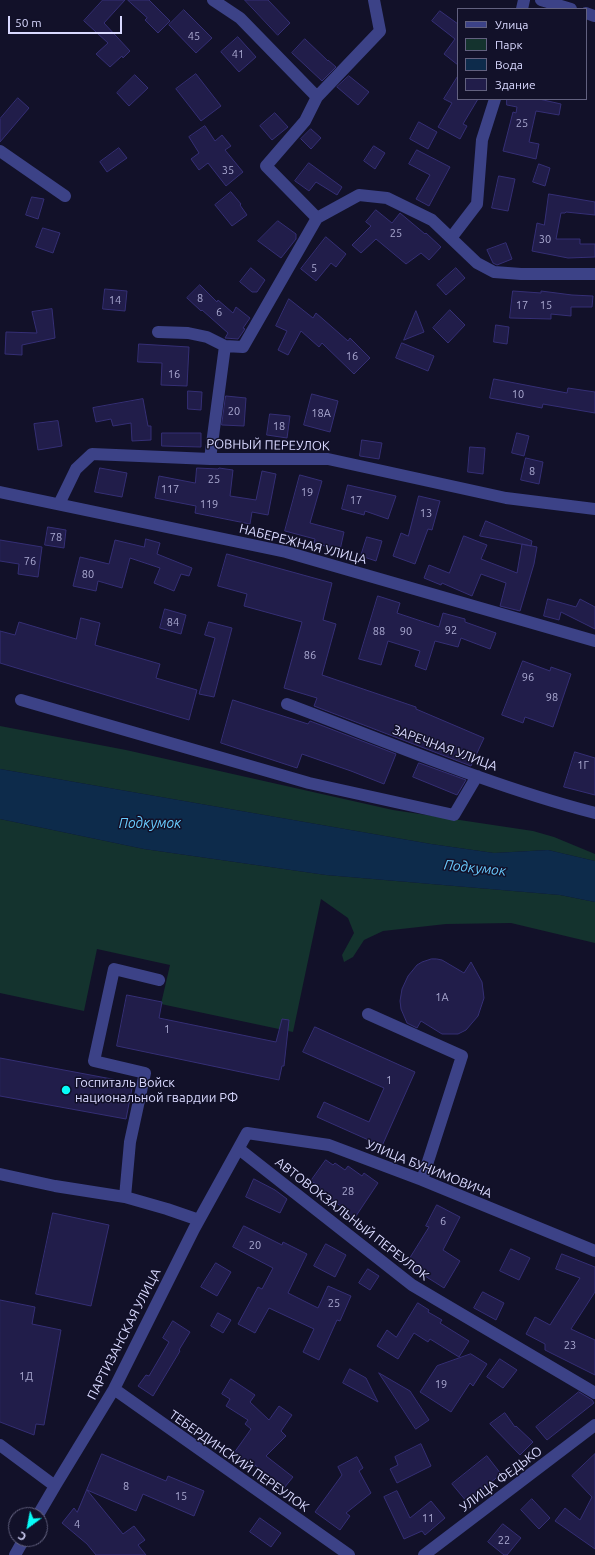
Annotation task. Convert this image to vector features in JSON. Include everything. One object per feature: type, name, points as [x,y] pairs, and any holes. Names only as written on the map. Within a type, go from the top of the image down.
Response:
[{"type":"street","points":[[213,0],[240,18],[317,97]]},
{"type":"street","points":[[317,218],[266,166],[305,121],[317,97],[380,31],[374,0]]},
{"type":"street","points":[[541,0],[569,8]]},
{"type":"street","points":[[451,238],[477,204],[482,140],[494,100]]},
{"type":"street","points":[[0,150],[65,196]]},
{"type":"street","points":[[158,332],[188,333],[207,337],[225,346],[243,347],[317,218],[359,195],[387,198],[432,220],[477,263],[494,272],[521,274],[595,274]]},
{"type":"street","points":[[210,459],[225,346]]},
{"type":"street","name":"РОВНЫЙ ПЕРЕУЛОК","points":[[59,504],[76,469],[92,454],[210,459],[328,459],[506,498],[595,509]]},
{"type":"street","name":"НАБЕРЕЖНАЯ УЛИЦА","points":[[0,492],[286,552],[595,641]]},
{"type":"street","points":[[21,700],[309,784],[454,815],[477,776]]},
{"type":"street","name":"ЗАРЕЧНАЯ УЛИЦА","points":[[287,704],[477,776],[565,805],[595,813]]},
{"type":"street","points":[[125,1197],[130,1142],[145,1073],[94,1061],[114,969],[159,980]]},
{"type":"street","points":[[368,1014],[462,1056],[422,1180]]},
{"type":"street","name":"УЛИЦА БУНИМОВИЧА","points":[[248,1133],[329,1145],[422,1180],[595,1251]]},
{"type":"street","name":"ПАРТИЗАНСКАЯ УЛИЦА","points":[[43,1507],[114,1389],[199,1220],[248,1133]]},
{"type":"street","name":"АВТОВОКЗАЛЬНЫЙ ПЕРЕУЛОК","points":[[239,1149],[412,1285],[595,1392]]},
{"type":"street","points":[[0,1174],[55,1186],[125,1197],[199,1220]]},
{"type":"street","name":"ТЕБЕРДИНСКИЙ ПЕРЕУЛОК","points":[[114,1389],[349,1555]]},
{"type":"street","name":"УЛИЦА ФЕДЬКО","points":[[424,1555],[595,1425]]},
{"type":"street","points":[[0,1445],[55,1486]]},
{"type":"green space","points":[[0,726],[126,750],[393,810],[533,831],[554,837],[595,854],[595,861],[548,850],[494,853],[431,844],[0,769]]},
{"type":"green space","points":[[0,819],[144,849],[326,875],[560,895],[595,902],[595,943],[511,923],[446,924],[383,931],[364,940],[353,957],[344,962],[342,955],[354,933],[348,918],[321,899],[293,1032],[161,1004],[170,965],[97,949],[84,1011],[0,993]]},
{"type":"water","name":"Подкумок","points":[[0,769],[431,844],[494,853],[548,850],[595,861],[595,902],[560,895],[326,875],[144,849],[0,819]]},
{"type":"building","points":[[103,0],[125,0],[104,23],[130,51],[110,67],[96,54],[108,43],[84,21]]},
{"type":"building","points":[[128,0],[149,0],[170,21],[158,33],[145,20],[147,18]]},
{"type":"building","points":[[245,0],[268,0],[290,23],[278,35]]},
{"type":"building","points":[[184,10],[212,38],[196,53],[169,25]]},
{"type":"building","points":[[440,11],[457,23],[457,64],[444,54],[455,39],[432,21]]},
{"type":"building","points":[[238,37],[256,57],[239,72],[221,52]]},
{"type":"building","points":[[305,39],[336,67],[322,81],[292,53]]},
{"type":"building","points":[[196,74],[221,106],[201,121],[176,89]]},
{"type":"building","points":[[135,75],[148,88],[129,106],[117,93]]},
{"type":"building","points":[[349,76],[369,92],[358,105],[337,87]]},
{"type":"building","points":[[457,78],[457,100],[477,100],[463,124],[467,126],[460,139],[438,127],[452,103],[444,99]]},
{"type":"building","points":[[18,98],[29,108],[0,142],[0,119]]},
{"type":"building","points":[[507,100],[543,100],[561,104],[559,115],[536,111],[529,142],[539,144],[536,159],[503,151],[513,112],[516,113],[517,107],[507,105]]},
{"type":"building","points":[[275,113],[288,127],[272,140],[260,126]]},
{"type":"building","points":[[419,122],[437,132],[428,149],[410,139]]},
{"type":"building","points":[[205,126],[215,141],[222,135],[231,146],[225,150],[243,172],[226,186],[208,163],[199,170],[191,159],[199,153],[189,137]]},
{"type":"building","points":[[311,129],[321,138],[311,149],[301,139]]},
{"type":"building","points":[[374,146],[385,153],[375,169],[364,161]]},
{"type":"building","points":[[119,148],[127,158],[107,172],[100,162]]},
{"type":"building","points":[[417,150],[450,167],[429,206],[416,199],[430,175],[409,164]]},
{"type":"building","points":[[309,163],[342,187],[337,195],[316,182],[309,191],[295,181]]},
{"type":"building","points":[[539,164],[550,168],[545,186],[533,182]]},
{"type":"building","points":[[499,176],[515,179],[508,211],[492,208]]},
{"type":"building","points":[[231,192],[241,204],[240,205],[247,215],[232,226],[215,205]]},
{"type":"building","points":[[549,194],[595,202],[595,215],[566,212],[561,213],[556,239],[580,239],[580,244],[595,244],[595,257],[568,258],[532,251],[537,223],[544,225]]},
{"type":"building","points":[[32,197],[44,199],[38,219],[26,215]]},
{"type":"building","points":[[376,210],[392,223],[400,213],[425,234],[426,233],[441,247],[429,260],[421,253],[406,264],[376,239],[361,253],[352,245],[371,226],[366,222]]},
{"type":"building","points":[[278,221],[296,234],[296,239],[281,258],[258,241]]},
{"type":"building","points":[[43,228],[60,233],[53,253],[36,247]]},
{"type":"building","points":[[326,237],[346,254],[336,267],[331,263],[316,281],[301,269]]},
{"type":"building","points":[[506,243],[512,259],[497,265],[493,263],[487,250]]},
{"type":"building","points":[[251,268],[265,280],[257,292],[252,292],[240,282]]},
{"type":"building","points":[[456,268],[465,278],[446,295],[437,285]]},
{"type":"building","points":[[200,285],[217,302],[218,300],[233,313],[236,307],[250,318],[238,339],[225,338],[228,333],[187,298]]},
{"type":"building","points":[[105,289],[127,291],[125,311],[103,309]]},
{"type":"building","points":[[513,291],[541,293],[541,291],[593,296],[592,307],[571,307],[571,316],[551,314],[551,319],[510,318]]},
{"type":"building","points":[[289,299],[313,318],[316,313],[348,341],[350,338],[370,358],[354,374],[322,343],[319,347],[301,331],[288,355],[278,350],[287,331],[276,326]]},
{"type":"building","points":[[52,309],[55,338],[22,345],[22,355],[5,354],[6,332],[37,333],[32,312]]},
{"type":"building","points":[[450,310],[465,325],[448,343],[433,328]]},
{"type":"building","points":[[416,311],[424,332],[404,340]]},
{"type":"building","points":[[496,325],[509,327],[507,344],[494,342]]},
{"type":"building","points":[[402,343],[434,356],[428,371],[396,358]]},
{"type":"building","points":[[139,344],[189,347],[187,386],[161,385],[162,363],[138,362]]},
{"type":"building","points":[[494,379],[567,393],[568,388],[595,392],[595,413],[543,404],[542,408],[490,398]]},
{"type":"building","points":[[188,391],[202,392],[201,410],[188,409]]},
{"type":"building","points":[[312,394],[338,401],[330,432],[304,425]]},
{"type":"building","points":[[226,396],[246,398],[244,426],[222,425]]},
{"type":"building","points":[[143,399],[148,426],[151,426],[151,440],[132,441],[131,423],[113,426],[111,419],[96,422],[93,408]]},
{"type":"building","points":[[270,414],[290,416],[287,438],[267,435]]},
{"type":"building","points":[[58,421],[62,446],[38,450],[34,424]]},
{"type":"building","points":[[162,433],[201,433],[201,447],[162,446]]},
{"type":"building","points":[[517,433],[529,436],[524,456],[512,453]]},
{"type":"building","points":[[362,440],[382,443],[379,459],[360,456]]},
{"type":"building","points":[[470,447],[485,448],[483,474],[468,472]]},
{"type":"building","points":[[526,458],[543,462],[539,484],[521,480]]},
{"type":"building","points":[[100,468],[127,473],[122,497],[95,492]]},
{"type":"building","points":[[197,468],[219,468],[233,470],[230,496],[256,500],[262,471],[276,474],[268,515],[252,512],[250,524],[195,513],[196,506],[155,498],[159,476],[195,483]]},
{"type":"building","points":[[300,475],[322,481],[310,523],[344,532],[340,550],[314,543],[315,539],[285,531]]},
{"type":"building","points":[[348,485],[396,496],[388,519],[365,511],[364,515],[342,509]]},
{"type":"building","points":[[419,496],[440,501],[432,530],[428,529],[415,564],[393,556],[401,533],[408,536]]},
{"type":"building","points":[[486,521],[532,541],[531,546],[480,536]]},
{"type":"building","points":[[48,527],[66,530],[64,548],[45,545]]},
{"type":"building","points":[[464,536],[487,545],[481,559],[517,573],[522,544],[537,547],[534,564],[520,611],[500,606],[506,583],[481,574],[472,596],[442,583],[441,585],[424,578],[429,565],[449,573]]},
{"type":"building","points":[[367,537],[382,541],[376,561],[361,556]]},
{"type":"building","points":[[146,539],[160,543],[157,554],[192,568],[189,576],[181,574],[174,591],[154,583],[160,568],[130,558],[122,588],[98,581],[96,591],[73,586],[80,557],[109,564],[115,540],[144,547]]},
{"type":"building","points":[[0,540],[42,547],[38,577],[18,574],[19,564],[0,561]]},
{"type":"building","points":[[227,554],[332,583],[323,620],[336,624],[322,675],[416,707],[416,709],[484,738],[471,766],[314,706],[317,698],[284,688],[302,622],[244,606],[247,594],[218,586]]},
{"type":"building","points":[[378,596],[400,603],[397,613],[439,627],[443,613],[465,619],[465,622],[496,633],[490,649],[461,638],[458,647],[435,641],[426,670],[415,666],[420,651],[388,641],[381,665],[359,659]]},
{"type":"building","points":[[548,599],[576,607],[580,599],[595,607],[595,629],[561,612],[559,620],[544,616]]},
{"type":"building","points":[[165,609],[186,615],[181,634],[160,628]]},
{"type":"building","points":[[81,618],[100,623],[95,645],[160,664],[156,678],[197,690],[189,720],[0,663],[0,631],[15,635],[19,622],[76,639]]},
{"type":"building","points":[[209,622],[232,628],[214,697],[199,694],[215,638],[205,635]]},
{"type":"building","points":[[523,661],[550,671],[551,667],[571,674],[553,727],[525,717],[523,723],[502,715]]},
{"type":"building","points":[[233,700],[308,724],[310,721],[396,754],[384,784],[302,754],[297,768],[221,743]]},
{"type":"building","points":[[575,752],[595,758],[595,795],[564,787]]},
{"type":"building","points":[[419,763],[466,780],[457,795],[413,777]]},
{"type":"building","points":[[437,959],[442,960],[464,973],[471,962],[482,982],[484,998],[478,1016],[466,1030],[458,1034],[442,1034],[421,1021],[417,1028],[407,1023],[401,1009],[400,1001],[402,989],[408,976],[417,965],[422,962]]},
{"type":"building","points":[[127,995],[162,1002],[159,1018],[276,1042],[282,1019],[289,1020],[284,1066],[282,1066],[279,1080],[117,1046]]},
{"type":"building","points":[[315,1027],[415,1072],[382,1146],[317,1117],[324,1102],[369,1122],[384,1088],[303,1052]]},
{"type":"building","name":"Госпиталь Войск национальной гвардии РФ","points":[[0,1058],[133,1083],[126,1119],[0,1096]]},
{"type":"building","points":[[326,1160],[333,1165],[335,1163],[345,1170],[348,1166],[362,1176],[364,1173],[378,1183],[354,1219],[339,1209],[341,1206],[326,1197],[328,1194],[311,1181]]},
{"type":"building","points":[[254,1179],[275,1190],[287,1199],[280,1213],[246,1197]]},
{"type":"building","points":[[437,1205],[460,1217],[443,1250],[460,1261],[444,1288],[406,1264],[429,1227],[426,1226]]},
{"type":"building","points":[[53,1213],[109,1225],[91,1306],[36,1294]]},
{"type":"building","points":[[244,1226],[282,1245],[283,1242],[307,1254],[288,1293],[318,1308],[328,1286],[351,1296],[340,1321],[337,1320],[319,1360],[303,1352],[314,1329],[269,1308],[255,1333],[238,1324],[258,1287],[262,1289],[273,1268],[233,1247]]},
{"type":"building","points":[[326,1244],[346,1255],[335,1277],[314,1266]]},
{"type":"building","points":[[511,1249],[530,1258],[519,1280],[500,1271]]},
{"type":"building","points":[[562,1254],[595,1267],[595,1292],[571,1329],[595,1340],[595,1375],[545,1350],[545,1344],[526,1334],[535,1317],[550,1325],[580,1278],[556,1269]]},
{"type":"building","points":[[216,1263],[231,1272],[217,1296],[201,1287]]},
{"type":"building","points":[[368,1269],[379,1276],[370,1290],[359,1283]]},
{"type":"building","points":[[483,1292],[504,1303],[496,1320],[474,1308]]},
{"type":"building","points":[[0,1300],[35,1307],[32,1324],[61,1330],[44,1425],[36,1424],[34,1435],[0,1422]]},
{"type":"building","points":[[418,1303],[429,1310],[428,1312],[442,1320],[440,1323],[469,1341],[459,1357],[430,1339],[428,1342],[414,1333],[398,1359],[377,1346],[387,1330],[396,1337]]},
{"type":"building","points":[[218,1313],[231,1320],[223,1333],[211,1326]]},
{"type":"building","points":[[173,1321],[190,1332],[153,1396],[138,1386],[146,1375],[149,1376],[169,1342],[163,1338]]},
{"type":"building","points":[[471,1354],[487,1364],[473,1386],[470,1383],[451,1412],[420,1392],[437,1366]]},
{"type":"building","points":[[500,1359],[517,1370],[503,1388],[487,1377]]},
{"type":"building","points":[[350,1369],[366,1378],[378,1402],[343,1383]]},
{"type":"building","points":[[379,1373],[410,1391],[429,1420],[416,1429]]},
{"type":"building","points":[[231,1379],[255,1395],[250,1402],[269,1420],[279,1406],[292,1415],[281,1431],[286,1436],[266,1456],[293,1477],[284,1488],[255,1465],[254,1467],[234,1453],[251,1429],[245,1424],[248,1420],[226,1406],[230,1399],[222,1394]]},
{"type":"building","points":[[579,1392],[592,1400],[594,1403],[547,1440],[536,1427]]},
{"type":"building","points":[[505,1413],[515,1427],[516,1426],[533,1442],[520,1455],[490,1424]]},
{"type":"building","points":[[421,1444],[431,1466],[397,1483],[390,1469],[398,1465],[395,1457]]},
{"type":"building","points":[[102,1454],[166,1481],[168,1476],[204,1491],[194,1516],[143,1494],[136,1511],[87,1490],[123,1534],[134,1526],[145,1540],[138,1545],[146,1555],[96,1555],[87,1544],[62,1523],[74,1508],[77,1512]]},
{"type":"building","points":[[595,1454],[595,1549],[555,1521],[565,1508],[580,1520],[592,1497],[572,1476]]},
{"type":"building","points":[[487,1456],[501,1474],[467,1502],[452,1484]]},
{"type":"building","points":[[357,1457],[363,1468],[359,1471],[371,1493],[346,1513],[350,1516],[340,1530],[315,1512],[342,1475],[338,1467]]},
{"type":"building","points":[[397,1491],[410,1518],[431,1501],[445,1518],[425,1535],[422,1531],[404,1539],[384,1497]]},
{"type":"building","points":[[532,1499],[550,1518],[539,1529],[521,1510]]},
{"type":"building","points":[[260,1518],[281,1533],[271,1547],[250,1532]]},
{"type":"building","points":[[503,1524],[521,1538],[507,1555],[504,1555],[488,1542]]},
{"type":"place","name":"Госпиталь Войск национальной гвардии РФ","points":[[66,1090]]}]
